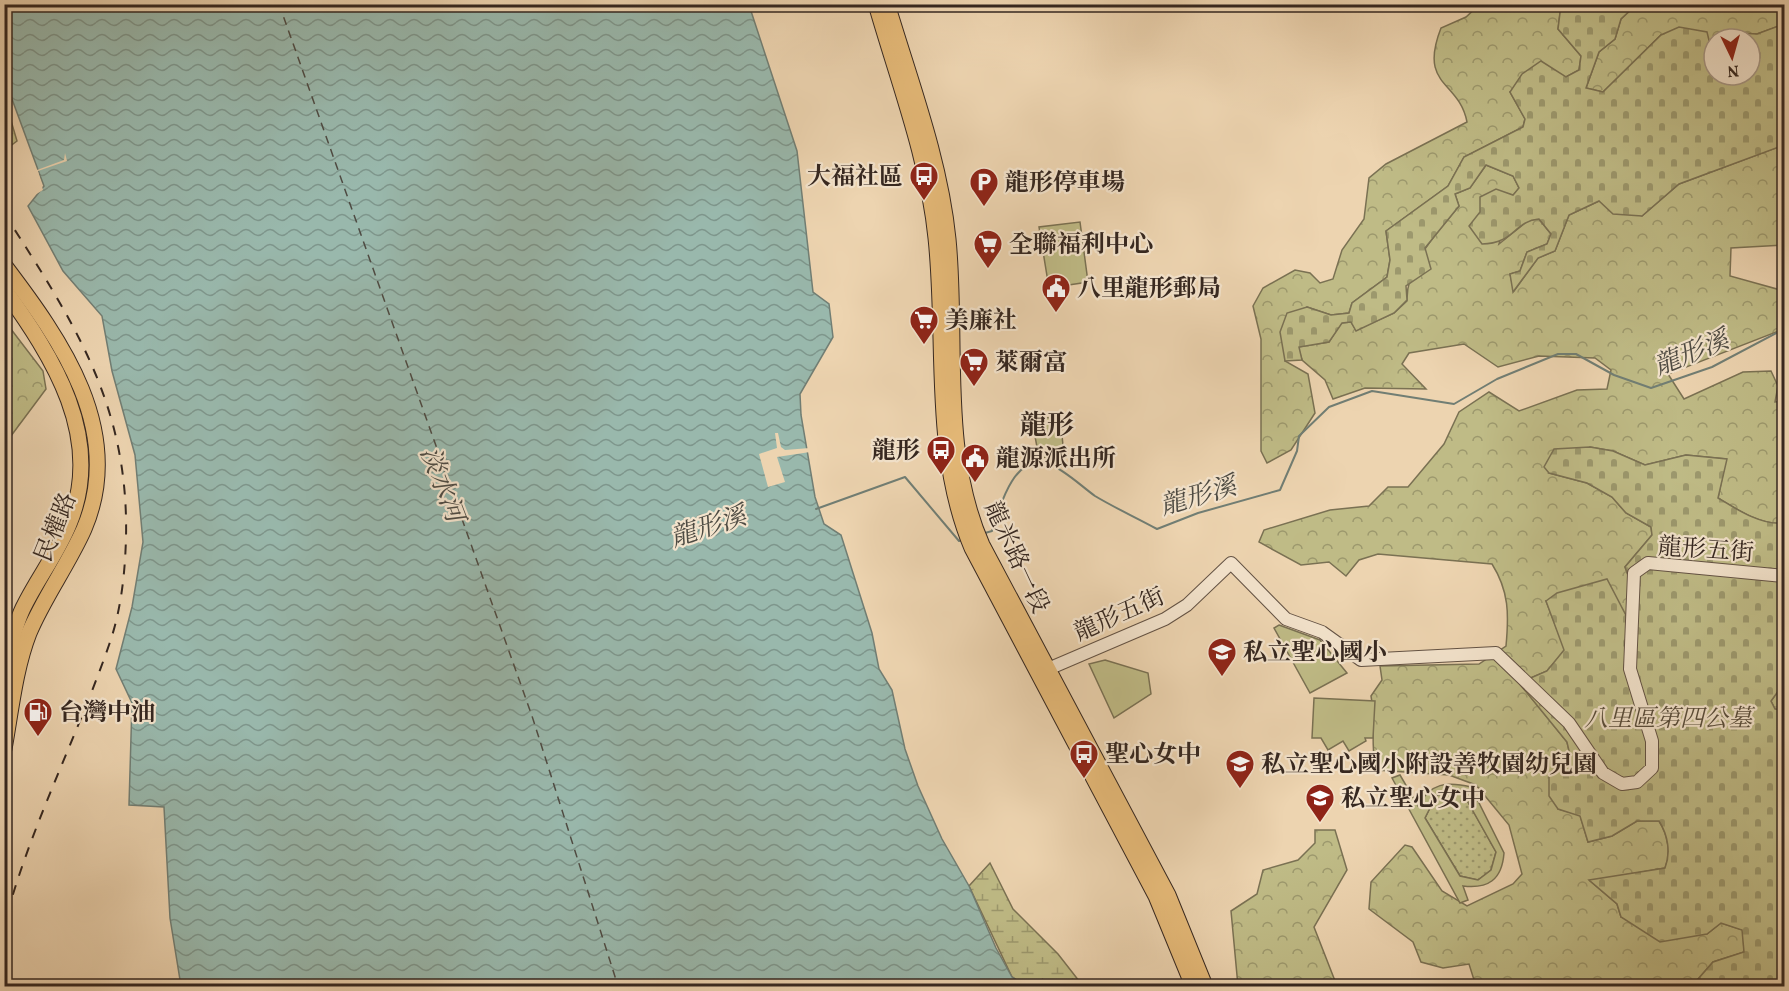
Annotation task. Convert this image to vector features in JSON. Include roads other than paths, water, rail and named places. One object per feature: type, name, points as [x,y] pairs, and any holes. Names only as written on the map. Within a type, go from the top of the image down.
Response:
[{"type":"main road","name":"龍米路一段","points":[[876,4],[930,196],[937,249],[948,468],[974,540],[1170,912],[1205,987]]},
{"type":"main road","name":"龍米路一段","points":[[887,4],[935,165],[944,207],[949,248],[963,510]]},
{"type":"main road","name":"民權路","points":[[4,265],[41,314],[79,380],[94,428],[97,475],[85,526],[28,636],[4,749]]},
{"type":"main road","name":"民權路","points":[[4,289],[40,339],[61,379],[75,414],[80,444],[79,481],[70,522],[23,609],[15,628],[4,669]]},
{"type":"main road","name":"龍米路一段","points":[[1170,912],[1193,987]]},
{"type":"street","name":"龍形五街","points":[[1042,671],[1165,619],[1187,605],[1231,563],[1286,619],[1322,632],[1361,660],[1496,653],[1569,723],[1604,773],[1622,784],[1637,782],[1652,768],[1652,741],[1630,669],[1634,573],[1648,563],[1785,576]]},
{"type":"water","name":"淡水河","points":[[5,5],[749,5],[797,151],[813,292],[829,304],[833,337],[800,394],[801,415],[815,497],[824,524],[841,535],[872,633],[879,669],[892,690],[905,749],[918,786],[942,839],[969,886],[996,948],[1012,977],[1026,986],[181,986],[170,918],[164,807],[129,805],[132,703],[116,669],[132,607],[143,542],[135,455],[112,371],[102,316],[63,271],[28,206],[44,186],[5,80]]},
{"type":"waterway","name":"龍形溪","points":[[985,533],[992,531],[1004,497],[1017,474],[1026,466],[1037,462],[1055,467],[1095,496],[1157,529],[1198,513],[1280,490],[1297,451],[1299,436],[1329,407],[1372,391],[1454,404],[1497,379],[1558,354],[1576,354],[1614,375],[1651,388],[1712,367],[1784,329]]},
{"type":"waterway","name":"龍形溪","points":[[816,509],[905,477],[959,541],[963,540]]},
{"type":"railway","points":[[4,213],[53,290],[74,328],[107,405],[118,446],[124,490],[126,538],[122,592],[113,632],[26,855],[4,926]]},
{"type":"place","name":"大福社區","points":[[924,202]]},
{"type":"place","name":"龍形停車場","points":[[984,208]]},
{"type":"place","name":"全聯福利中心","points":[[988,270]]},
{"type":"place","name":"八里龍形郵局","points":[[1056,314]]},
{"type":"place","name":"美廉社","points":[[924,346]]},
{"type":"place","name":"萊爾富","points":[[974,388]]},
{"type":"place","name":"龍形","points":[[941,476]]},
{"type":"place","name":"龍源派出所","points":[[975,484]]},
{"type":"place","name":"私立聖心國小","points":[[1222,678]]},
{"type":"place","name":"台灣中油","points":[[38,738]]},
{"type":"place","name":"聖心女中","points":[[1084,780]]},
{"type":"place","name":"私立聖心國小附設善牧園幼兒園","points":[[1240,790]]},
{"type":"place","name":"私立聖心女中","points":[[1320,824]]},
{"type":"district","name":"龍形","points":[[1047,425]]},
{"type":"park label","name":"八里區第四公墓","points":[[1668,718]]}]
